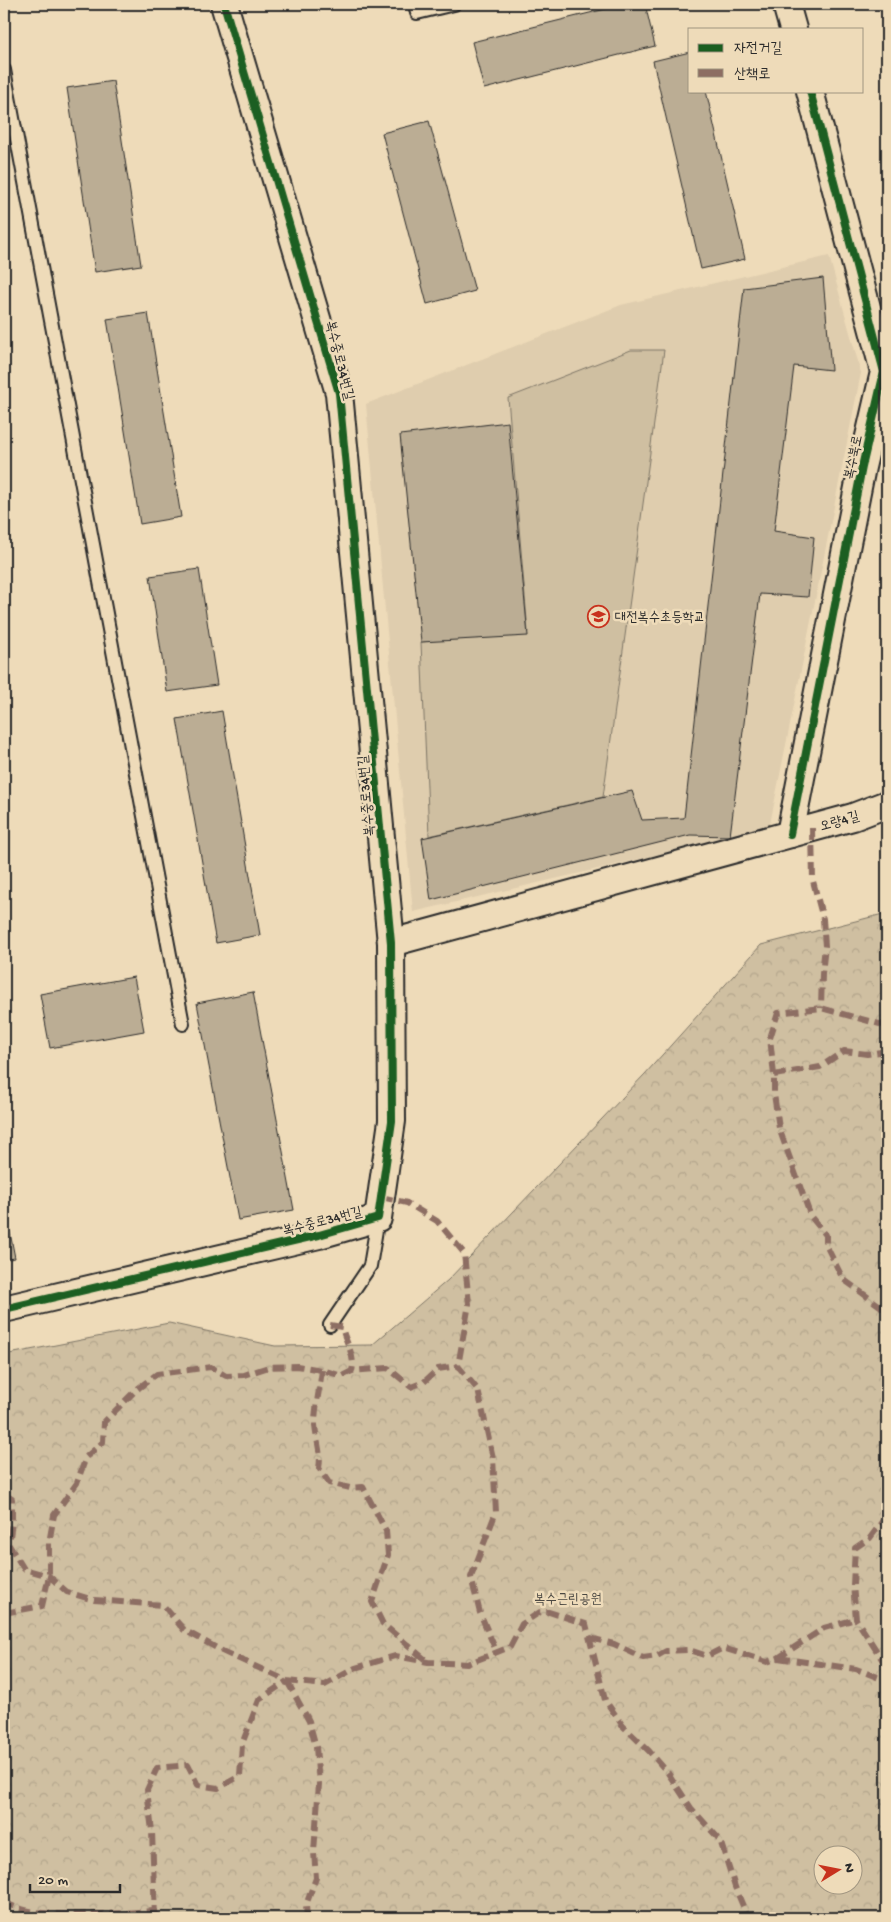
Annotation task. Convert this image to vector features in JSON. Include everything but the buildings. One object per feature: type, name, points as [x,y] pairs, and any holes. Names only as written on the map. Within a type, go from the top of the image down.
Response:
[{"type":"street","name":"복수중로34번길","points":[[4,1309],[319,1234],[378,1218],[392,1121],[392,943],[339,393],[224,4]]},
{"type":"street","name":"복수북로","points":[[790,834],[862,467],[886,371],[810,92]]},
{"type":"street","name":"오량4길","points":[[790,834],[853,817],[887,804]]},
{"type":"street","points":[[392,943],[790,834]]},
{"type":"lane","points":[[415,4],[417,13],[454,4]]},
{"type":"lane","points":[[4,70],[183,1024]]},
{"type":"lane","points":[[330,1325],[370,1266],[378,1218]]},
{"type":"shaded area","name":"대전복수초등학교","points":[[829,256],[861,373],[769,829],[413,912],[366,404],[621,305]]},
{"type":"green space","points":[[631,350],[664,350],[603,797],[429,836],[421,642],[528,632],[508,398]]},
{"type":"green space","name":"복수근린공원","points":[[887,913],[887,1918],[4,1918],[4,1355],[169,1323],[275,1346],[372,1345],[448,1280],[645,1074],[761,945]]},
{"type":"marked path","points":[[812,828],[813,881],[823,919],[825,946],[821,1008]]},
{"type":"marked path","points":[[887,1026],[821,1008],[778,1013],[770,1038],[774,1094],[779,1128],[811,1217],[826,1235],[826,1245],[843,1279],[887,1311]]},
{"type":"marked path","points":[[774,1075],[820,1067],[844,1051],[867,1054],[887,1051]]},
{"type":"marked path","points":[[381,1197],[407,1203],[437,1221],[464,1253],[469,1304],[458,1366],[478,1390],[493,1458],[496,1512],[471,1577],[480,1613],[497,1653]]},
{"type":"marked path","points":[[330,1325],[342,1327],[353,1359],[352,1371]]},
{"type":"marked path","points":[[4,1613],[42,1606],[49,1576],[49,1543],[54,1515],[77,1483],[86,1457],[103,1442],[104,1422],[136,1390],[157,1374],[211,1367],[226,1376],[244,1375],[269,1367],[297,1366],[322,1370],[342,1376],[352,1371],[388,1368],[411,1387],[424,1382],[438,1369],[458,1366]]},
{"type":"marked path","points":[[322,1370],[315,1425],[320,1462],[319,1468],[329,1483],[350,1488],[363,1487],[386,1531],[388,1555],[372,1602],[383,1624],[428,1662]]},
{"type":"marked path","points":[[4,1494],[12,1499],[9,1545],[24,1569],[49,1576],[67,1592],[94,1600],[163,1605],[184,1630],[222,1651],[287,1681],[325,1685],[355,1668],[395,1656],[428,1662],[467,1664],[510,1647],[522,1624],[540,1612],[549,1612],[586,1624],[605,1700],[623,1726],[668,1773],[691,1808],[720,1840],[735,1887],[748,1918]]},
{"type":"marked path","points":[[887,1515],[870,1538],[855,1548],[853,1585],[856,1619],[887,1667]]},
{"type":"marked path","points":[[590,1638],[614,1644],[643,1658],[657,1656],[666,1651],[689,1650],[707,1656],[723,1648],[767,1662],[778,1658],[824,1628],[856,1619]]},
{"type":"marked path","points":[[778,1658],[856,1669],[887,1681]]},
{"type":"marked path","points":[[287,1681],[309,1721],[316,1747],[319,1784],[314,1852],[316,1878],[306,1905],[307,1918]]},
{"type":"marked path","points":[[155,1918],[152,1831],[147,1790],[157,1768],[188,1765],[198,1785],[218,1788],[240,1776],[242,1744],[259,1700],[287,1681]]},
{"type":"marked path","points":[[4,1901],[17,1908],[54,1914],[76,1915],[155,1911]]},
{"type":"cycle path","points":[[4,1309],[319,1235],[378,1218],[392,1121],[391,943],[339,393],[224,4]]},
{"type":"cycle path","points":[[790,834],[862,467],[884,372],[810,92]]},
{"type":"place","name":"대전복수초등학교","points":[[599,616]]}]
